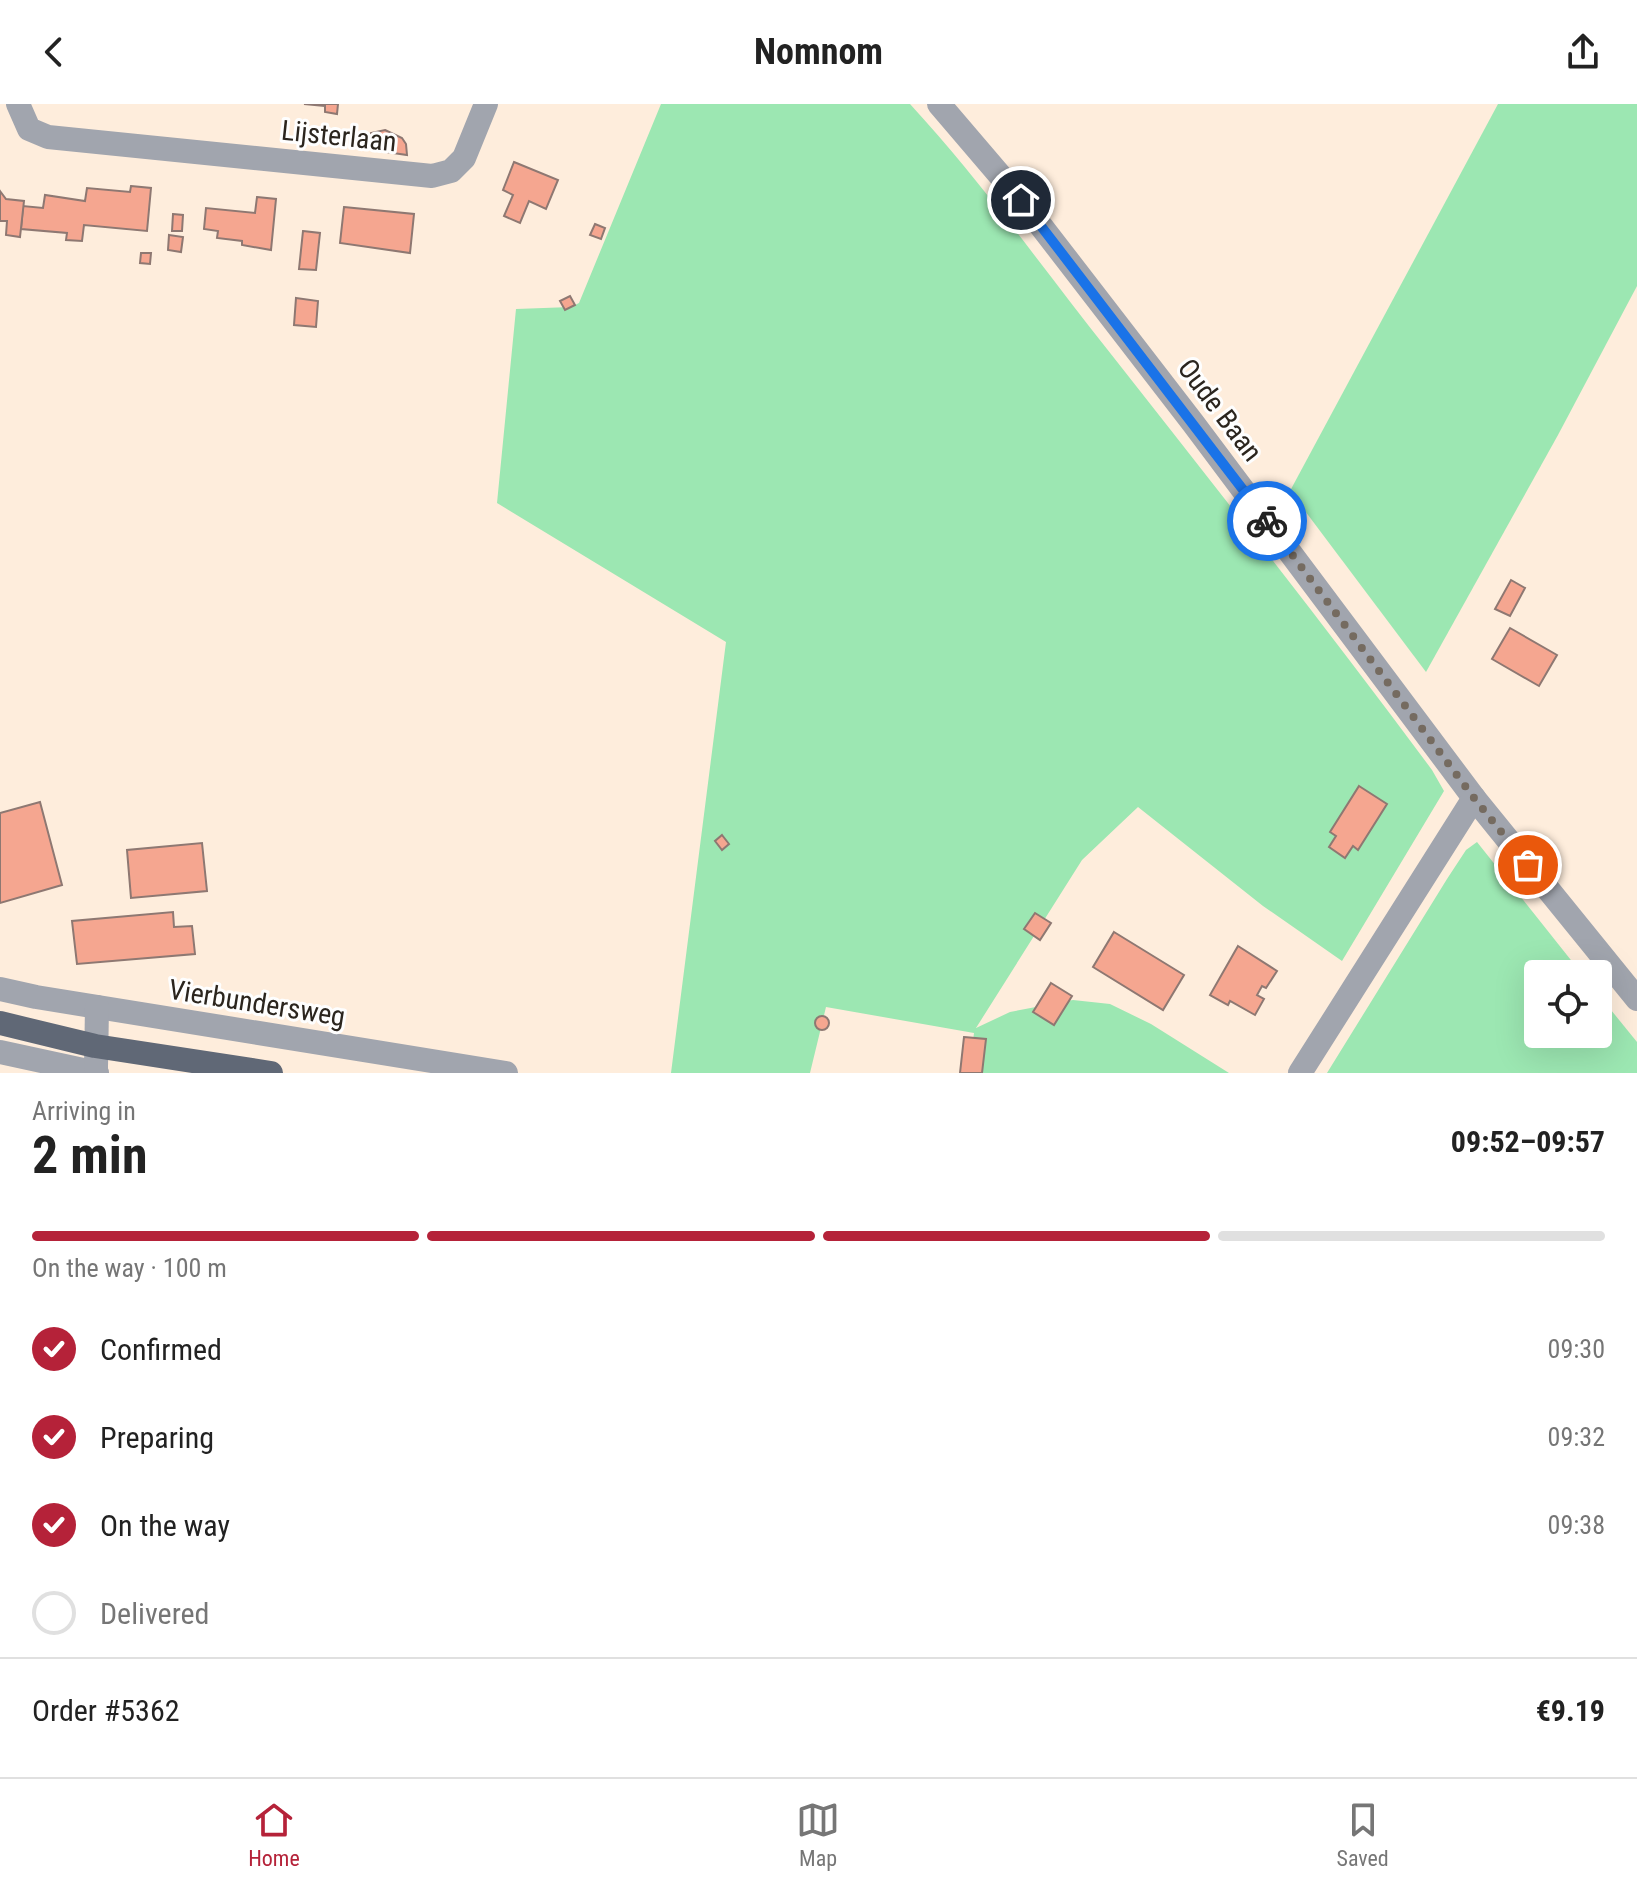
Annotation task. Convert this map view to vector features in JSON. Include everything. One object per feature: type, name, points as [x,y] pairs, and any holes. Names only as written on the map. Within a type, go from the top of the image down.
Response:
[{"type":"main road","points":[[0,1023],[95,1046],[271,1073]]},
{"type":"street","name":"Lijsterlaan","points":[[18,104],[29,129],[48,137],[432,176],[451,171],[464,158],[486,104]]},
{"type":"street","name":"Oude Baan","points":[[939,104],[1021,200],[1474,798],[1637,999]]},
{"type":"street","points":[[1300,1073],[1474,798]]},
{"type":"street","name":"Vierbundersweg","points":[[0,989],[506,1073]]},
{"type":"street","points":[[0,1052],[97,1073],[97,1007]]},
{"type":"green space","points":[[661,104],[910,104],[1011,225],[1432,770],[1444,791],[1342,961],[1263,906],[1138,807],[1082,860],[976,1028],[1010,1012],[1073,1000],[1110,1004],[1151,1024],[1229,1073],[969,1073],[974,1033],[826,1007],[810,1073],[671,1073],[726,642],[497,503],[516,309],[571,307],[579,303]]},
{"type":"green space","points":[[1498,104],[1637,104],[1637,286],[1426,672],[1290,491]]},
{"type":"green space","points":[[1477,842],[1571,960],[1524,960],[1524,1048],[1612,1048],[1612,1011],[1637,1042],[1637,1073],[1327,1073],[1466,850]]},
{"type":"building","points":[[304,104],[338,104],[337,114],[325,112],[325,106]]},
{"type":"building","points":[[385,130],[402,138],[407,155],[372,150],[371,133]]},
{"type":"building","points":[[514,162],[558,180],[546,209],[529,201],[520,223],[504,216],[513,195],[503,190]]},
{"type":"building","points":[[131,186],[151,188],[147,231],[84,225],[82,241],[66,240],[67,233],[21,229],[23,206],[43,208],[45,195],[85,201],[87,188],[130,192]]},
{"type":"building","points":[[0,191],[6,199],[24,201],[20,237],[6,235],[7,221],[0,221]]},
{"type":"building","points":[[257,197],[276,199],[271,250],[242,245],[242,241],[217,238],[218,231],[204,229],[206,208],[255,213]]},
{"type":"building","points":[[344,207],[414,214],[410,253],[340,243]]},
{"type":"building","points":[[173,214],[183,215],[182,231],[172,231]]},
{"type":"building","points":[[595,224],[605,228],[601,239],[590,235]]},
{"type":"building","points":[[303,231],[320,233],[316,270],[299,269]]},
{"type":"building","points":[[169,235],[183,237],[181,252],[168,250]]},
{"type":"building","points":[[141,253],[151,253],[150,264],[140,263]]},
{"type":"building","points":[[570,296],[575,305],[565,310],[560,301]]},
{"type":"building","points":[[296,298],[318,301],[316,327],[294,325]]},
{"type":"building","points":[[1511,580],[1525,588],[1510,616],[1495,609]]},
{"type":"building","points":[[1510,628],[1557,655],[1539,686],[1492,659]]},
{"type":"building","points":[[1359,786],[1387,804],[1358,850],[1353,846],[1345,858],[1329,847],[1336,836],[1330,832]]},
{"type":"building","points":[[40,802],[62,885],[0,903],[0,813]]},
{"type":"building","points":[[722,835],[729,844],[722,850],[715,841]]},
{"type":"building","points":[[202,843],[207,891],[131,898],[127,850]]},
{"type":"building","points":[[173,912],[174,927],[192,926],[195,954],[77,964],[72,921]]},
{"type":"building","points":[[1035,913],[1051,923],[1040,940],[1024,929]]},
{"type":"building","points":[[1114,932],[1184,975],[1163,1010],[1093,967]]},
{"type":"building","points":[[1238,946],[1277,971],[1266,988],[1262,986],[1257,995],[1264,999],[1255,1015],[1230,1001],[1228,1005],[1210,995]]},
{"type":"building","points":[[1051,983],[1072,996],[1054,1025],[1033,1012]]},
{"type":"building","points":[[822,1016],[829,1023],[822,1030],[815,1023]]},
{"type":"building","points":[[964,1037],[986,1039],[982,1073],[960,1073]]},
{"type":"way so far","points":[[1267,521],[1474,798],[1528,865]]},
{"type":"route","points":[[1021,200],[1267,521]]}]
